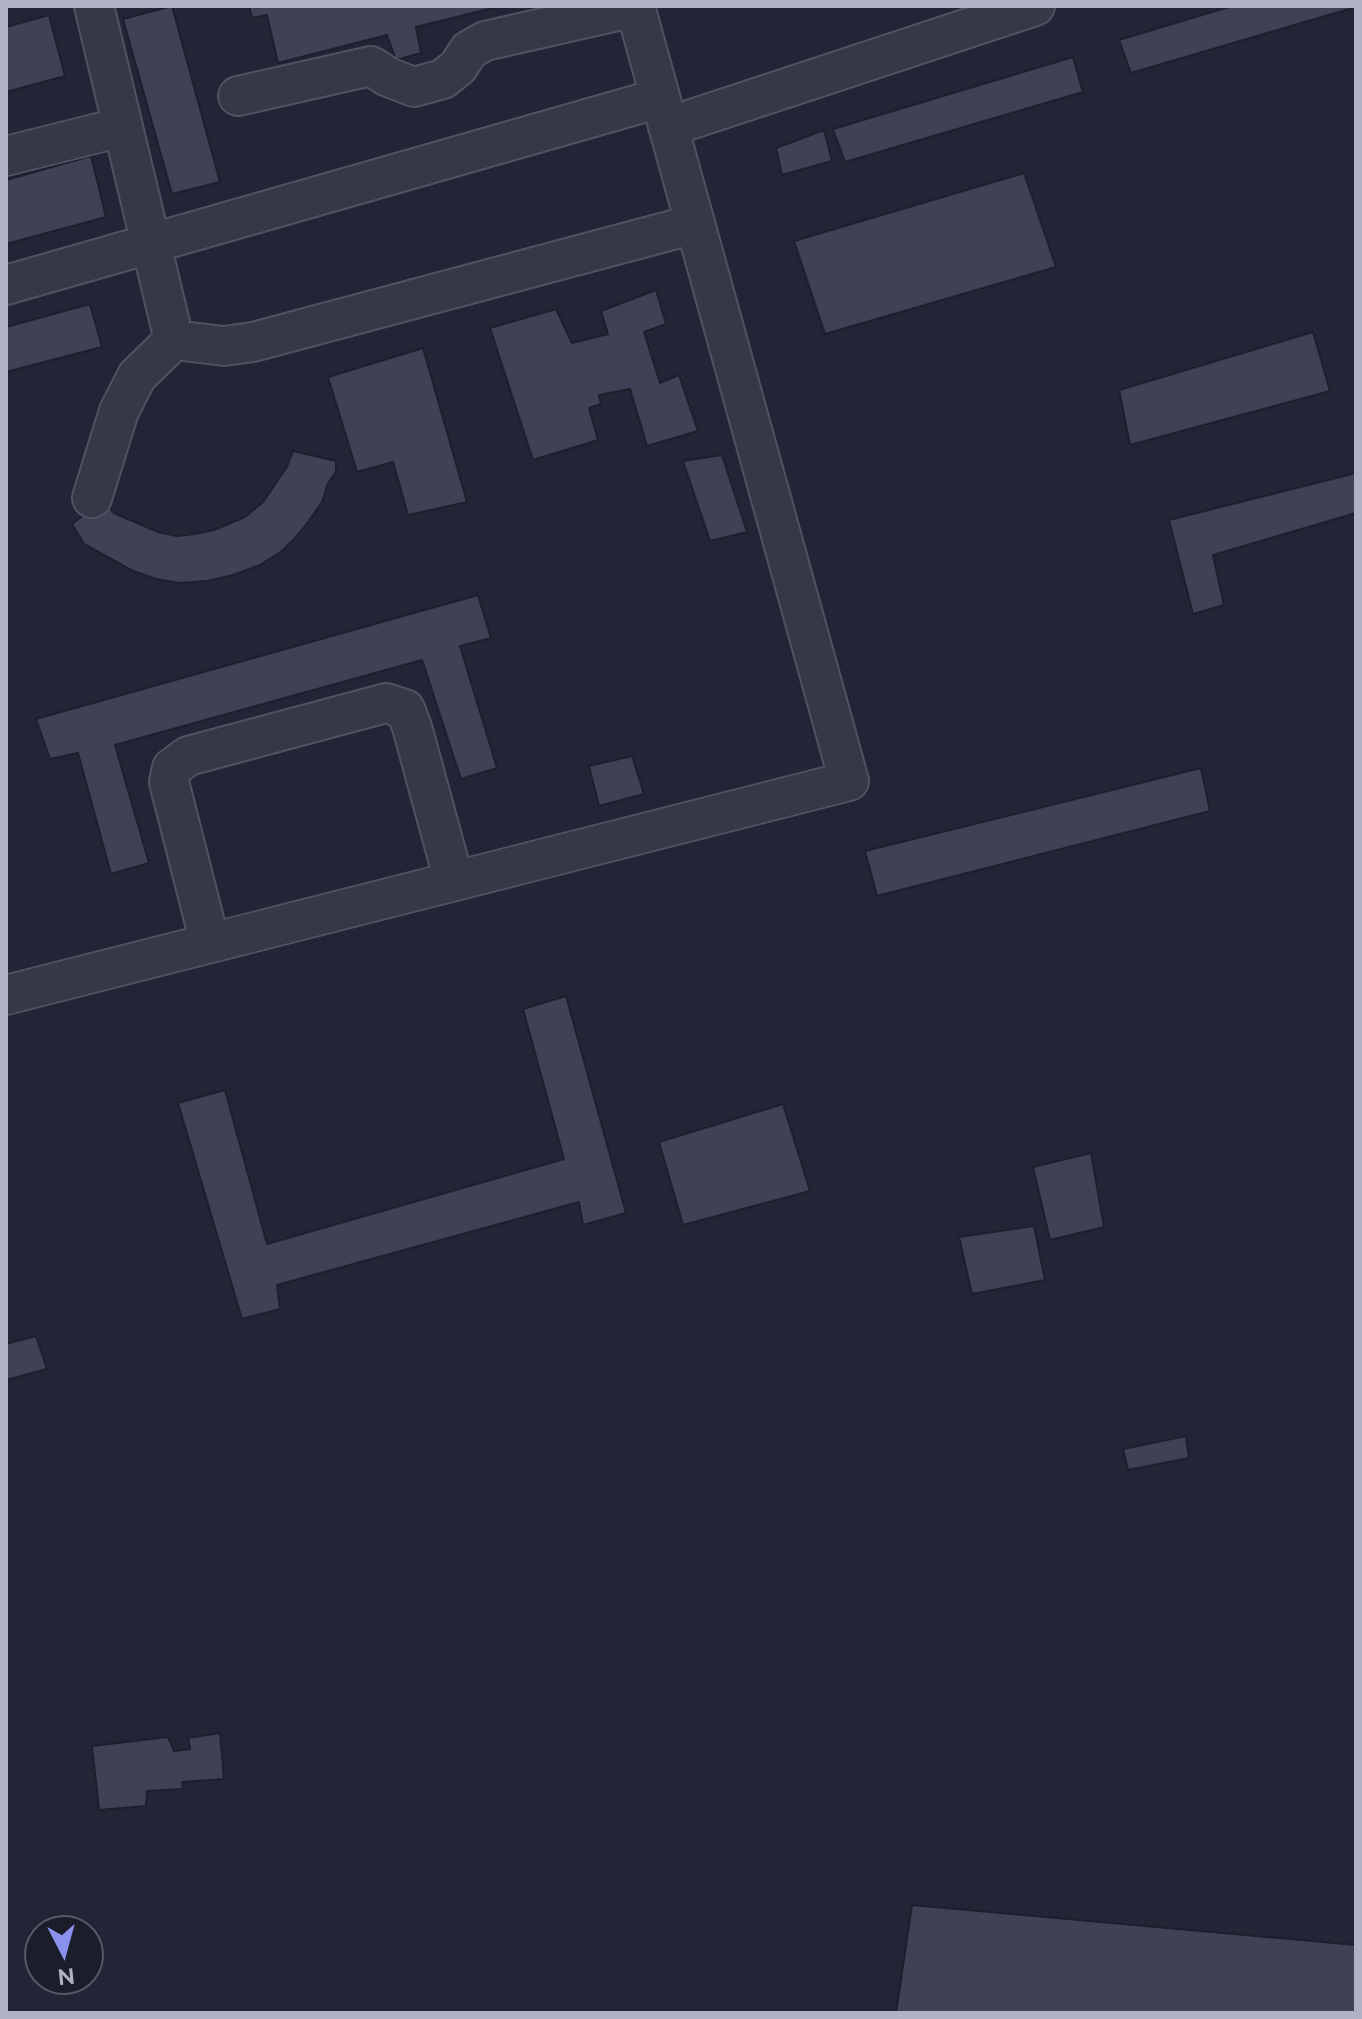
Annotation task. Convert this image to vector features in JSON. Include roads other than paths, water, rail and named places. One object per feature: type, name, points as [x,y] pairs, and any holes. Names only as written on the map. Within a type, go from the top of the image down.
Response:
[{"type":"lane","points":[[94,6],[174,340]]},
{"type":"lane","points":[[6,995],[849,781],[635,6],[485,41],[469,50],[458,67],[443,79],[414,87],[388,77],[371,66],[238,96]]},
{"type":"lane","points":[[6,285],[151,244],[664,113],[1035,6]]},
{"type":"lane","points":[[6,156],[122,127]]},
{"type":"lane","points":[[174,340],[224,346],[253,342],[695,224]]},
{"type":"lane","points":[[92,498],[119,411],[137,376],[174,340]]},
{"type":"lane","points":[[210,943],[169,782],[172,768],[188,756],[386,703],[405,709],[412,727],[454,881]]}]
